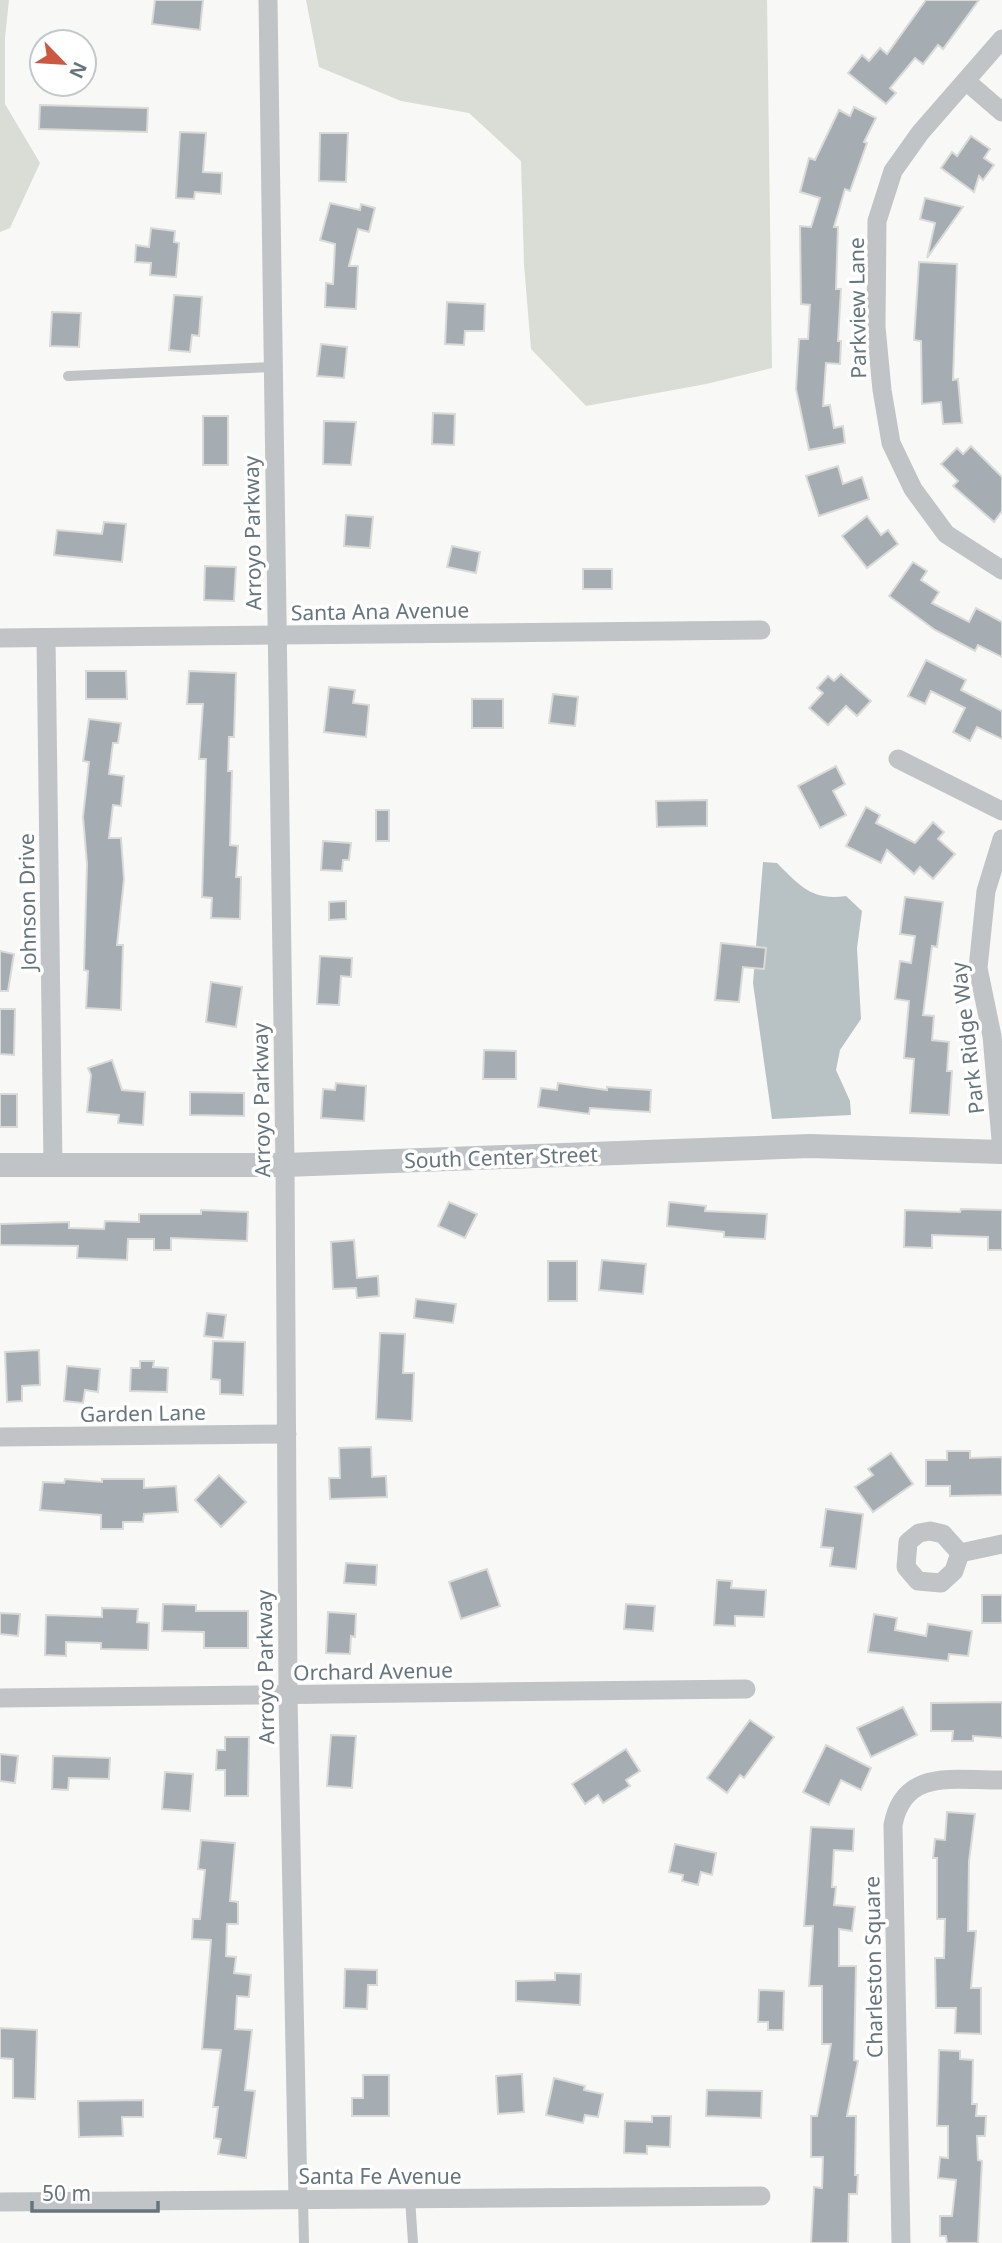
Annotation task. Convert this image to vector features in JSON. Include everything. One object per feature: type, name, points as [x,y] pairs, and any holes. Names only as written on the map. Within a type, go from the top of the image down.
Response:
[{"type":"street","name":"Arroyo Parkway","points":[[268,0],[285,1165],[288,1695],[301,2199]]},
{"type":"street","name":"Parkview Lane","points":[[1002,39],[920,133],[893,171],[877,221],[876,327],[881,390],[891,443],[913,489],[947,534],[1002,570]]},
{"type":"street","points":[[966,80],[1002,112]]},
{"type":"street","name":"Santa Ana Avenue","points":[[0,638],[761,629]]},
{"type":"street","name":"Johnson Drive","points":[[46,638],[53,1166]]},
{"type":"street","points":[[898,759],[1002,811]]},
{"type":"street","name":"Park Ridge Way","points":[[1002,839],[986,891],[978,968],[997,1036],[1002,1152]]},
{"type":"street","name":"South Center Street","points":[[0,1166],[285,1165],[810,1146],[1002,1152]]},
{"type":"street","name":"Garden Lane","points":[[0,1437],[286,1434]]},
{"type":"street","points":[[960,1553],[1002,1544]]},
{"type":"street","name":"Orchard Avenue","points":[[0,1698],[746,1689]]},
{"type":"street","name":"Charleston Square","points":[[901,2243],[893,1825],[897,1806],[905,1793],[929,1781],[1002,1780]]},
{"type":"street","name":"Santa Fe Avenue","points":[[0,2202],[761,2196]]},
{"type":"lane","points":[[68,376],[272,367]]},
{"type":"lane","points":[[410,2198],[413,2243]]},
{"type":"lane","points":[[301,2199],[304,2243]]},
{"type":"shaded area","points":[[0,0],[9,0],[5,38],[5,104],[40,163],[10,228],[0,232]]},
{"type":"shaded area","points":[[306,0],[767,0],[772,368],[706,384],[586,406],[531,349],[524,264],[521,161],[469,113],[401,101],[319,67]]},
{"type":"shaded area","points":[[763,862],[777,863],[800,885],[815,894],[846,896],[862,911],[857,948],[861,1019],[840,1050],[836,1070],[850,1101],[851,1115],[772,1119],[753,983]]},
{"type":"building","points":[[155,0],[203,0],[200,30],[152,24]]},
{"type":"building","points":[[926,0],[979,0],[943,49],[938,45],[923,64],[915,58],[890,88],[896,93],[886,104],[848,73],[862,55],[869,61],[880,48],[887,54]]},
{"type":"building","points":[[40,105],[148,108],[147,132],[39,129]]},
{"type":"building","points":[[854,107],[876,118],[864,142],[867,143],[850,191],[845,189],[834,227],[838,227],[836,289],[841,289],[838,341],[841,341],[840,364],[826,363],[823,406],[830,405],[834,428],[843,426],[845,443],[809,450],[796,389],[799,339],[808,339],[810,305],[801,304],[800,226],[811,227],[820,198],[800,192],[809,158],[815,160],[839,110],[850,116]]},
{"type":"building","points":[[180,132],[206,133],[203,172],[222,173],[221,194],[195,192],[194,199],[176,198]]},
{"type":"building","points":[[320,133],[348,133],[346,182],[319,181]]},
{"type":"building","points":[[971,136],[990,149],[984,158],[994,165],[983,180],[979,176],[974,192],[941,168],[952,152],[957,156]]},
{"type":"building","points":[[925,198],[963,207],[927,258],[935,223],[920,219]]},
{"type":"building","points":[[330,203],[360,210],[361,204],[375,208],[369,232],[358,229],[349,266],[358,266],[356,309],[325,307],[326,283],[333,284],[335,244],[320,240]]},
{"type":"building","points":[[151,228],[175,231],[174,242],[179,243],[176,277],[150,275],[151,263],[135,262],[136,245],[149,247]]},
{"type":"building","points":[[919,262],[957,264],[953,380],[958,379],[962,423],[943,424],[941,402],[922,404],[921,341],[914,340]]},
{"type":"building","points":[[174,295],[202,297],[199,336],[192,335],[190,352],[169,350]]},
{"type":"building","points":[[447,302],[485,304],[484,331],[465,331],[464,345],[445,344]]},
{"type":"building","points":[[52,312],[81,313],[79,347],[50,346]]},
{"type":"building","points":[[321,344],[347,347],[344,378],[317,376]]},
{"type":"building","points":[[433,413],[455,414],[454,445],[432,444]]},
{"type":"building","points":[[203,416],[228,416],[228,465],[203,465]]},
{"type":"building","points":[[324,421],[356,422],[351,465],[323,464]]},
{"type":"building","points":[[971,446],[1002,477],[1002,511],[994,522],[953,486],[958,481],[941,464],[957,448],[963,454]]},
{"type":"building","points":[[838,466],[843,484],[862,477],[869,499],[819,516],[806,476]]},
{"type":"building","points":[[346,515],[373,517],[370,548],[344,546]]},
{"type":"building","points":[[867,516],[881,535],[888,530],[898,544],[867,568],[842,536]]},
{"type":"building","points":[[104,522],[126,524],[122,562],[54,555],[57,530],[102,534]]},
{"type":"building","points":[[452,546],[480,552],[476,573],[447,567]]},
{"type":"building","points":[[913,562],[927,571],[921,580],[939,592],[932,603],[969,622],[976,608],[1002,622],[1002,657],[978,645],[975,651],[935,630],[889,596]]},
{"type":"building","points":[[205,566],[236,567],[234,601],[204,600]]},
{"type":"building","points":[[583,569],[612,569],[612,589],[583,589]]},
{"type":"building","points":[[926,660],[966,680],[961,690],[1002,711],[1002,739],[977,727],[970,741],[953,732],[965,708],[931,691],[925,704],[908,696]]},
{"type":"building","points":[[86,671],[126,671],[127,699],[86,699]]},
{"type":"building","points":[[189,671],[236,673],[234,737],[229,737],[228,771],[232,771],[230,845],[238,846],[236,877],[241,877],[240,919],[211,918],[212,898],[202,897],[206,759],[199,759],[203,704],[187,704]]},
{"type":"building","points":[[841,674],[871,701],[857,716],[846,706],[828,725],[809,708],[823,693],[817,688],[828,676],[834,681]]},
{"type":"building","points":[[329,687],[355,690],[353,703],[369,705],[366,737],[324,732]]},
{"type":"building","points":[[553,694],[578,697],[575,726],[549,723]]},
{"type":"building","points":[[472,699],[503,699],[503,728],[472,728]]},
{"type":"building","points":[[89,719],[121,723],[118,743],[113,743],[109,774],[124,776],[121,806],[113,805],[109,838],[121,838],[124,879],[117,945],[123,945],[121,1010],[86,1008],[88,971],[84,970],[87,864],[83,817],[89,762],[83,761]]},
{"type":"building","points":[[836,766],[845,784],[833,791],[846,815],[820,828],[798,786]]},
{"type":"building","points":[[707,800],[707,826],[657,827],[656,801]]},
{"type":"building","points":[[866,807],[880,815],[876,823],[915,843],[933,822],[944,832],[938,839],[955,854],[933,879],[920,867],[914,874],[887,850],[881,863],[846,846]]},
{"type":"building","points":[[376,810],[389,810],[389,841],[376,841]]},
{"type":"building","points":[[323,841],[351,843],[349,860],[343,860],[342,871],[321,870]]},
{"type":"building","points":[[905,897],[943,902],[937,947],[932,946],[923,1015],[934,1016],[932,1040],[949,1042],[947,1071],[952,1071],[949,1115],[910,1113],[914,1059],[904,1058],[909,1001],[895,999],[900,961],[911,963],[915,936],[900,934]]},
{"type":"building","points":[[346,901],[346,919],[329,920],[329,902]]},
{"type":"building","points":[[721,943],[766,948],[764,969],[743,967],[739,1002],[715,1000]]},
{"type":"building","points":[[0,951],[14,954],[8,991],[0,991]]},
{"type":"building","points":[[320,956],[352,958],[351,977],[341,976],[339,1005],[317,1004]]},
{"type":"building","points":[[211,982],[242,987],[236,1027],[206,1022]]},
{"type":"building","points":[[0,1009],[15,1009],[14,1055],[0,1054]]},
{"type":"building","points":[[484,1050],[516,1051],[516,1079],[483,1079]]},
{"type":"building","points":[[112,1060],[122,1090],[145,1092],[143,1125],[118,1123],[119,1115],[87,1112],[91,1075],[88,1068]]},
{"type":"building","points":[[336,1083],[366,1086],[364,1121],[321,1118],[323,1089],[335,1090]]},
{"type":"building","points":[[558,1083],[607,1090],[607,1087],[651,1090],[650,1112],[590,1108],[589,1114],[538,1107],[541,1088],[557,1090]]},
{"type":"building","points":[[190,1092],[244,1093],[244,1116],[190,1115]]},
{"type":"building","points":[[0,1094],[17,1094],[17,1127],[0,1127]]},
{"type":"building","points":[[449,1202],[477,1214],[465,1238],[438,1226]]},
{"type":"building","points":[[669,1202],[706,1206],[705,1211],[767,1214],[765,1239],[724,1237],[724,1232],[667,1226]]},
{"type":"building","points":[[961,1209],[1002,1210],[1002,1250],[988,1250],[988,1237],[932,1235],[932,1248],[904,1247],[905,1210],[960,1212]]},
{"type":"building","points":[[201,1210],[248,1212],[247,1241],[171,1238],[171,1250],[154,1250],[154,1239],[128,1239],[127,1260],[77,1258],[78,1246],[0,1245],[0,1224],[69,1222],[69,1228],[104,1229],[105,1221],[139,1222],[139,1214],[201,1214]]},
{"type":"building","points":[[354,1240],[357,1278],[378,1276],[379,1296],[357,1298],[356,1288],[333,1289],[331,1242]]},
{"type":"building","points":[[602,1260],[646,1264],[643,1294],[599,1290]]},
{"type":"building","points":[[548,1261],[577,1261],[577,1301],[548,1301]]},
{"type":"building","points":[[416,1299],[456,1304],[453,1323],[414,1318]]},
{"type":"building","points":[[207,1313],[226,1315],[223,1338],[204,1336]]},
{"type":"building","points":[[380,1333],[405,1334],[403,1373],[414,1373],[412,1421],[376,1419]]},
{"type":"building","points":[[213,1341],[245,1342],[243,1395],[220,1394],[220,1380],[211,1379]]},
{"type":"building","points":[[39,1350],[40,1385],[22,1386],[22,1401],[7,1402],[5,1352]]},
{"type":"building","points":[[140,1361],[154,1361],[153,1367],[168,1368],[167,1392],[130,1391],[131,1368],[140,1368]]},
{"type":"building","points":[[67,1366],[100,1369],[98,1392],[85,1390],[83,1403],[64,1401]]},
{"type":"building","points":[[371,1447],[372,1477],[386,1476],[387,1497],[330,1499],[329,1478],[340,1478],[339,1448]]},
{"type":"building","points":[[947,1451],[970,1451],[970,1458],[1002,1457],[1002,1495],[950,1496],[950,1486],[926,1486],[926,1460],[947,1460]]},
{"type":"building","points":[[891,1453],[913,1484],[873,1512],[855,1487],[873,1475],[868,1469]]},
{"type":"building","points":[[219,1475],[246,1502],[221,1527],[195,1500]]},
{"type":"building","points":[[65,1479],[102,1482],[102,1479],[144,1479],[144,1488],[176,1486],[178,1512],[144,1514],[143,1522],[123,1522],[123,1529],[101,1529],[101,1515],[40,1510],[43,1482],[64,1483]]},
{"type":"building","points":[[826,1509],[863,1514],[856,1569],[830,1566],[833,1548],[821,1547]]},
{"type":"building","points":[[346,1563],[377,1565],[376,1585],[344,1583]]},
{"type":"building","points":[[487,1569],[500,1606],[461,1619],[449,1582]]},
{"type":"building","points":[[717,1580],[732,1581],[731,1588],[766,1590],[764,1617],[735,1616],[735,1626],[714,1625]]},
{"type":"building","points":[[982,1595],[1002,1595],[1002,1623],[982,1623]]},
{"type":"building","points":[[163,1604],[196,1605],[196,1611],[248,1611],[248,1648],[204,1648],[204,1632],[162,1631]]},
{"type":"building","points":[[626,1604],[655,1606],[653,1631],[624,1629]]},
{"type":"building","points":[[102,1608],[138,1609],[137,1622],[149,1623],[148,1650],[101,1649],[101,1643],[66,1642],[66,1656],[45,1655],[46,1615],[102,1617]]},
{"type":"building","points":[[328,1612],[356,1614],[355,1637],[351,1636],[350,1654],[326,1653]]},
{"type":"building","points":[[0,1613],[20,1614],[18,1636],[0,1634]]},
{"type":"building","points":[[874,1614],[897,1618],[895,1630],[926,1636],[928,1624],[972,1631],[968,1656],[949,1654],[948,1661],[868,1652]]},
{"type":"building","points":[[1002,1702],[1002,1738],[973,1736],[973,1741],[952,1741],[953,1731],[931,1731],[931,1703]]},
{"type":"building","points":[[903,1707],[917,1735],[871,1757],[857,1728]]},
{"type":"building","points":[[750,1720],[774,1737],[744,1778],[740,1775],[727,1793],[707,1778]]},
{"type":"building","points":[[331,1735],[356,1736],[352,1788],[327,1786]]},
{"type":"building","points":[[225,1737],[249,1737],[248,1796],[225,1796],[225,1770],[216,1770],[217,1750],[225,1750]]},
{"type":"building","points":[[826,1745],[871,1768],[861,1790],[841,1780],[829,1805],[803,1792]]},
{"type":"building","points":[[626,1749],[640,1771],[626,1780],[630,1786],[603,1803],[598,1795],[585,1804],[572,1784]]},
{"type":"building","points":[[0,1754],[18,1756],[15,1783],[0,1781]]},
{"type":"building","points":[[53,1756],[110,1758],[109,1779],[69,1778],[68,1790],[52,1789]]},
{"type":"building","points":[[165,1772],[193,1774],[190,1811],[162,1809]]},
{"type":"building","points":[[947,1812],[975,1814],[969,1861],[968,1931],[976,1931],[971,1988],[981,1988],[981,2034],[955,2033],[956,2008],[936,2008],[935,1958],[944,1958],[945,1919],[937,1919],[937,1858],[933,1858],[935,1839],[945,1840]]},
{"type":"building","points":[[811,1827],[854,1829],[853,1851],[834,1850],[832,1887],[836,1887],[834,1905],[855,1907],[852,1931],[839,1929],[839,1966],[856,1966],[854,2060],[858,2061],[847,2116],[856,2116],[855,2175],[858,2175],[857,2194],[849,2194],[848,2243],[811,2243],[814,2187],[822,2188],[823,2157],[811,2157],[811,2116],[817,2116],[831,2044],[822,2044],[822,1986],[809,1986],[813,1926],[804,1926]]},
{"type":"building","points":[[201,1840],[235,1843],[230,1901],[238,1902],[238,1924],[227,1924],[226,1956],[236,1957],[234,1973],[251,1975],[249,1997],[237,1996],[235,2029],[252,2030],[245,2090],[255,2091],[246,2158],[218,2154],[221,2139],[214,2138],[218,2107],[213,2107],[221,2050],[202,2049],[211,1940],[192,1939],[193,1919],[200,1919],[205,1870],[198,1869]]},
{"type":"building","points":[[675,1844],[716,1853],[712,1875],[701,1872],[698,1885],[682,1881],[683,1875],[669,1872]]},
{"type":"building","points":[[345,1969],[377,1970],[377,1985],[368,1985],[367,2009],[344,2008]]},
{"type":"building","points":[[555,1973],[581,1974],[580,2005],[516,2001],[516,1981],[555,1980]]},
{"type":"building","points":[[759,1990],[784,1991],[783,2030],[768,2030],[768,2022],[758,2022]]},
{"type":"building","points":[[0,2028],[37,2030],[35,2099],[13,2098],[13,2059],[0,2058]]},
{"type":"building","points":[[939,2050],[960,2051],[960,2059],[973,2060],[972,2104],[977,2104],[976,2116],[986,2116],[985,2136],[977,2136],[978,2160],[982,2161],[978,2243],[947,2243],[946,2236],[940,2236],[940,2216],[952,2216],[956,2180],[938,2178],[940,2157],[948,2158],[948,2126],[937,2126]]},
{"type":"building","points":[[522,2074],[524,2112],[498,2114],[496,2076]]},
{"type":"building","points":[[363,2075],[389,2075],[389,2116],[352,2116],[352,2098],[363,2098]]},
{"type":"building","points":[[554,2078],[603,2094],[598,2117],[585,2115],[583,2123],[546,2115]]},
{"type":"building","points":[[707,2090],[762,2091],[761,2118],[706,2116]]},
{"type":"building","points":[[143,2100],[143,2117],[122,2117],[123,2136],[79,2137],[78,2101]]},
{"type":"building","points":[[652,2116],[671,2116],[670,2147],[647,2146],[647,2154],[624,2153],[625,2121],[652,2122]]}]
